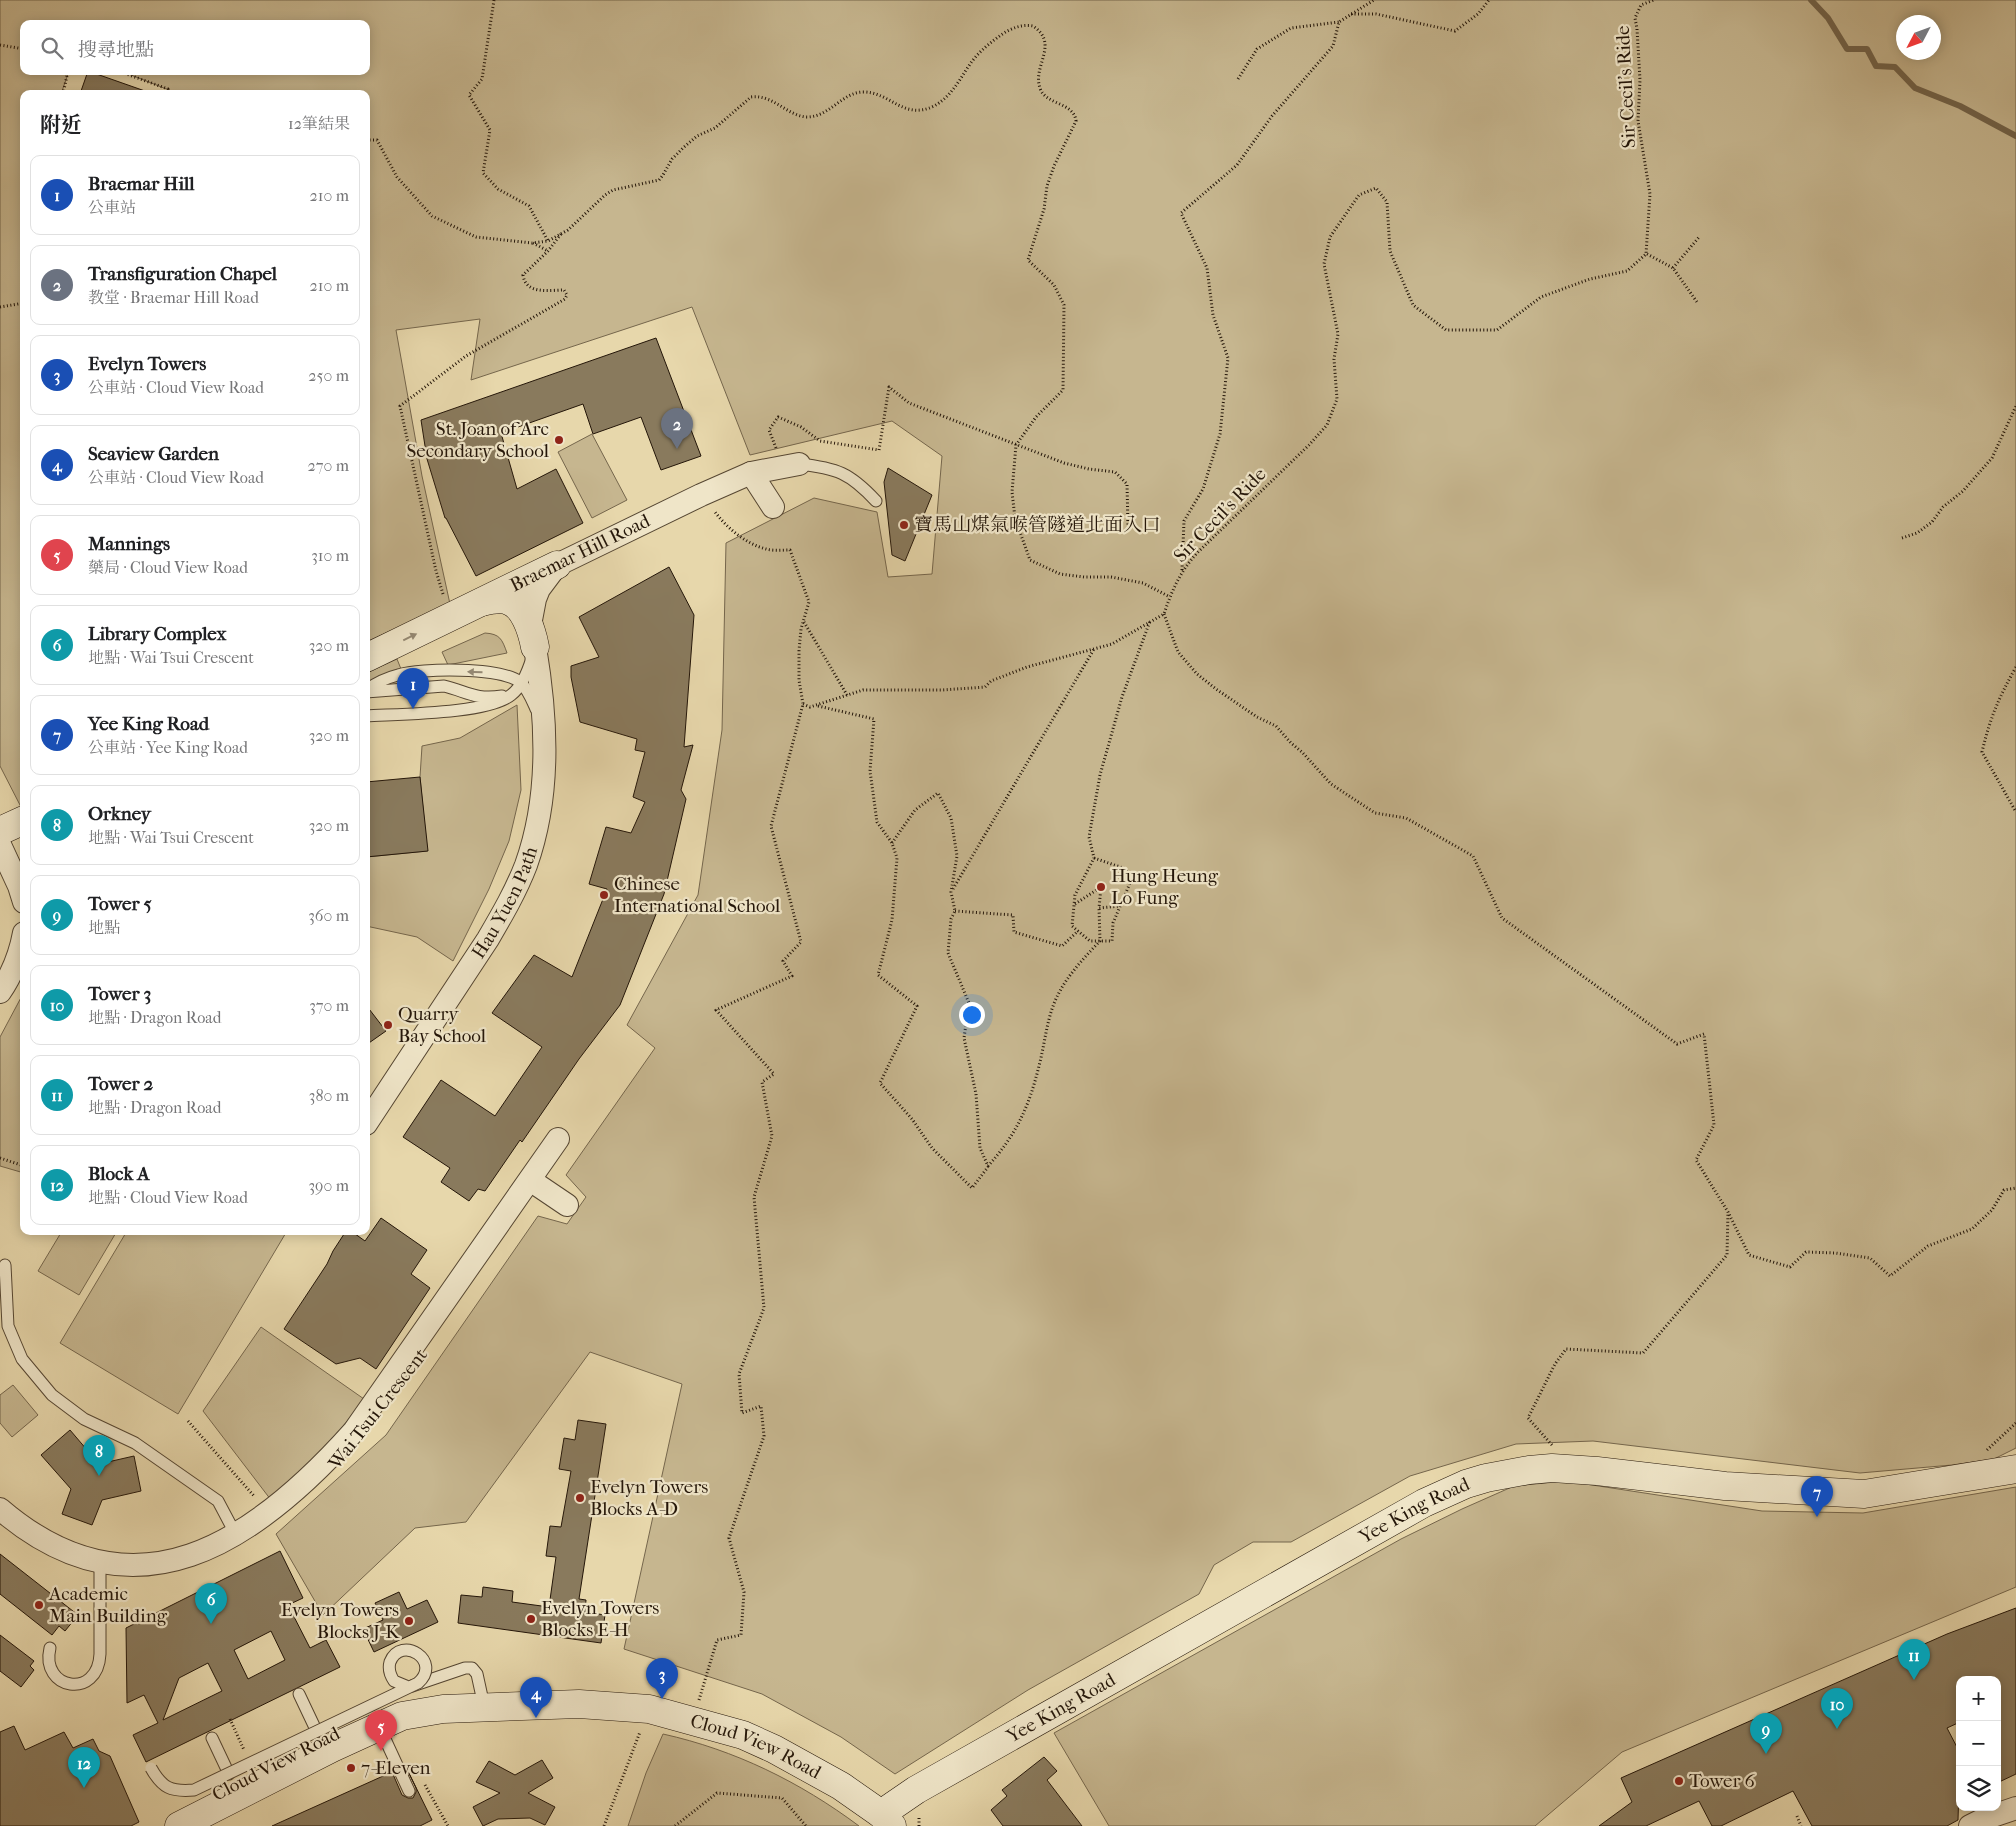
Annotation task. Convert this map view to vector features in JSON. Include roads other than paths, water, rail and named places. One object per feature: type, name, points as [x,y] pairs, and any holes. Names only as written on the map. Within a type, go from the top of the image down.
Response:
[{"type":"street","name":"Braemar Hill Road","points":[[370,656],[701,495],[751,473],[799,464]]},
{"type":"street","points":[[751,473],[773,507]]},
{"type":"street","name":"Hau Yuen Path","points":[[370,1118],[488,940],[526,865],[536,826],[542,783],[545,730],[542,689],[531,620],[540,589],[557,565]]},
{"type":"street","points":[[476,603],[498,599],[508,600],[518,608],[533,641]]},
{"type":"street","points":[[0,831],[20,822]]},
{"type":"street","points":[[0,844],[20,889]]},
{"type":"street","points":[[0,992],[13,972],[20,954]]},
{"type":"street","name":"Wai Tsui Crescent","points":[[0,1509],[40,1538],[72,1553],[100,1561],[135,1564],[174,1561],[196,1554],[236,1535],[269,1513],[314,1474],[354,1431],[558,1139]]},
{"type":"street","points":[[530,1180],[567,1205]]},
{"type":"street","name":"Yee King Road","points":[[886,1820],[916,1790],[999,1749],[1424,1503],[1460,1486],[1486,1478],[1529,1470],[1574,1469],[1726,1486],[1864,1494],[2016,1469]]},
{"type":"street","name":"Cloud View Road","points":[[189,1824],[402,1716],[443,1709],[484,1706],[579,1704],[667,1712],[743,1735],[774,1749],[856,1795],[886,1820]]},
{"type":"street","points":[[1970,1826],[2016,1808]]},
{"type":"street","points":[[2005,1826],[2016,1817]]},
{"type":"lane","points":[[799,464],[838,471],[859,483],[876,502]]},
{"type":"lane","points":[[370,716],[479,708],[491,705],[512,695],[521,683],[529,667],[533,641]]},
{"type":"lane","points":[[370,688],[378,682],[399,674],[444,671],[492,672],[514,678],[521,683],[529,693],[545,730]]},
{"type":"lane","points":[[370,691],[444,686],[476,696],[490,698],[512,695]]},
{"type":"lane","points":[[5,1265],[8,1326],[22,1359],[52,1395],[84,1419],[135,1443],[218,1501],[236,1535]]},
{"type":"lane","points":[[50,1648],[49,1666],[54,1675],[62,1681],[71,1684],[81,1684],[89,1680],[96,1673],[100,1654],[100,1561]]},
{"type":"lane","points":[[151,1768],[158,1782],[179,1792],[194,1790],[229,1774],[418,1683],[424,1676],[426,1666],[418,1654],[409,1650],[397,1654],[392,1659],[389,1666],[390,1674],[394,1681],[406,1686],[465,1668],[472,1668],[477,1674],[484,1706]]},
{"type":"lane","points":[[299,1694],[317,1732]]},
{"type":"lane","points":[[379,1726],[410,1790]]},
{"type":"lane","points":[[212,1738],[229,1774]]},
{"type":"waterway","points":[[1811,0],[1828,18],[1847,49],[1867,49],[1876,66],[1895,67],[1915,88],[1960,106],[2016,136]]},
{"type":"place","name":"St. Joan of Arc Secondary School","points":[[559,440]]},
{"type":"place","name":"Transfiguration Chapel","points":[[677,449]]},
{"type":"place","name":"寶馬山煤氣喉管隧道北面入口","points":[[904,525]]},
{"type":"place","name":"Braemar Hill","points":[[413,709]]},
{"type":"place","name":"Hung Heung Lo Fung","points":[[1101,887]]},
{"type":"place","name":"Chinese International School","points":[[604,895]]},
{"type":"place","name":"Quarry Bay School","points":[[388,1025]]},
{"type":"place","name":"Orkney","points":[[99,1476]]},
{"type":"place","name":"Evelyn Towers Blocks A-D","points":[[580,1498]]},
{"type":"place","name":"Yee King Road","points":[[1817,1517]]},
{"type":"place","name":"Academic Main Building","points":[[39,1605]]},
{"type":"place","name":"Evelyn Towers Blocks E-H","points":[[531,1619]]},
{"type":"place","name":"Evelyn Towers Blocks J-K","points":[[409,1621]]},
{"type":"place","name":"Library Complex","points":[[211,1624]]},
{"type":"place","name":"Tower 2","points":[[1914,1680]]},
{"type":"place","name":"Evelyn Towers","points":[[662,1699]]},
{"type":"place","name":"Seaview Garden","points":[[536,1718]]},
{"type":"place","name":"Tower 3","points":[[1837,1729]]},
{"type":"place","name":"Mannings","points":[[381,1751]]},
{"type":"place","name":"Tower 5","points":[[1766,1754]]},
{"type":"place","name":"7-Eleven","points":[[351,1768]]},
{"type":"place","name":"Tower 6","points":[[1679,1781]]},
{"type":"place","name":"Block A","points":[[84,1788]]}]
